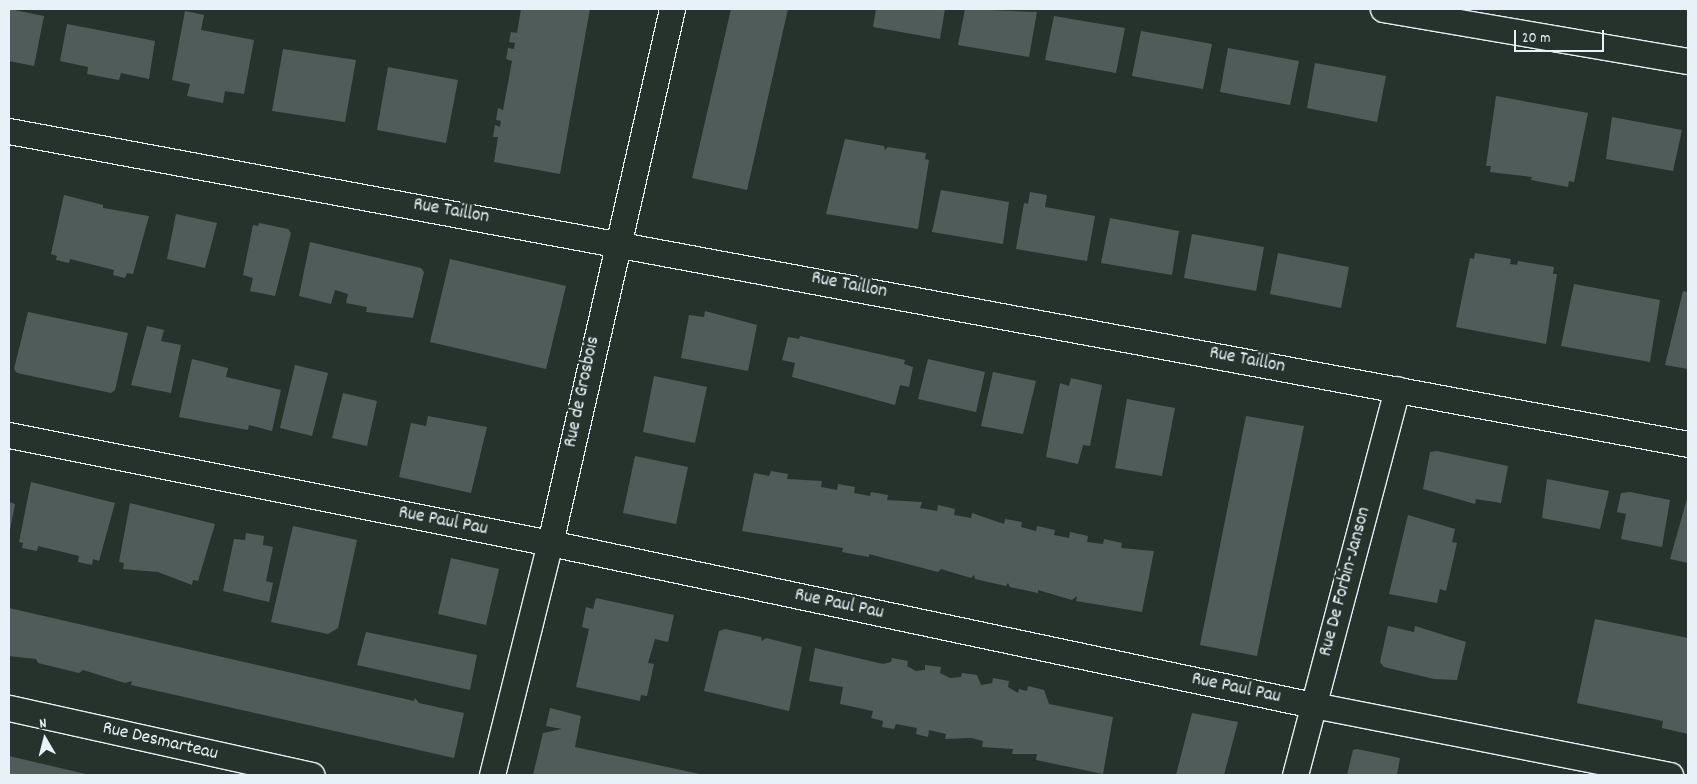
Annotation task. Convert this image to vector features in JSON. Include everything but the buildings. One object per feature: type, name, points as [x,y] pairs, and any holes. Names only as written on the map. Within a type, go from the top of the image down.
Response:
[{"type":"street","name":"Rue de Grosbois","points":[[492,775],[550,543],[616,243],[672,9]]},
{"type":"street","points":[[1383,9],[1688,61]]},
{"type":"street","name":"Rue Taillon","points":[[9,132],[616,243],[1688,444]]},
{"type":"street","name":"Rue De Forbin-Janson","points":[[1295,775],[1396,389]]},
{"type":"street","name":"Rue Paul Pau","points":[[9,435],[550,543],[1313,706],[1670,775]]},
{"type":"street","name":"Rue Desmarteau","points":[[9,708],[312,775]]}]
